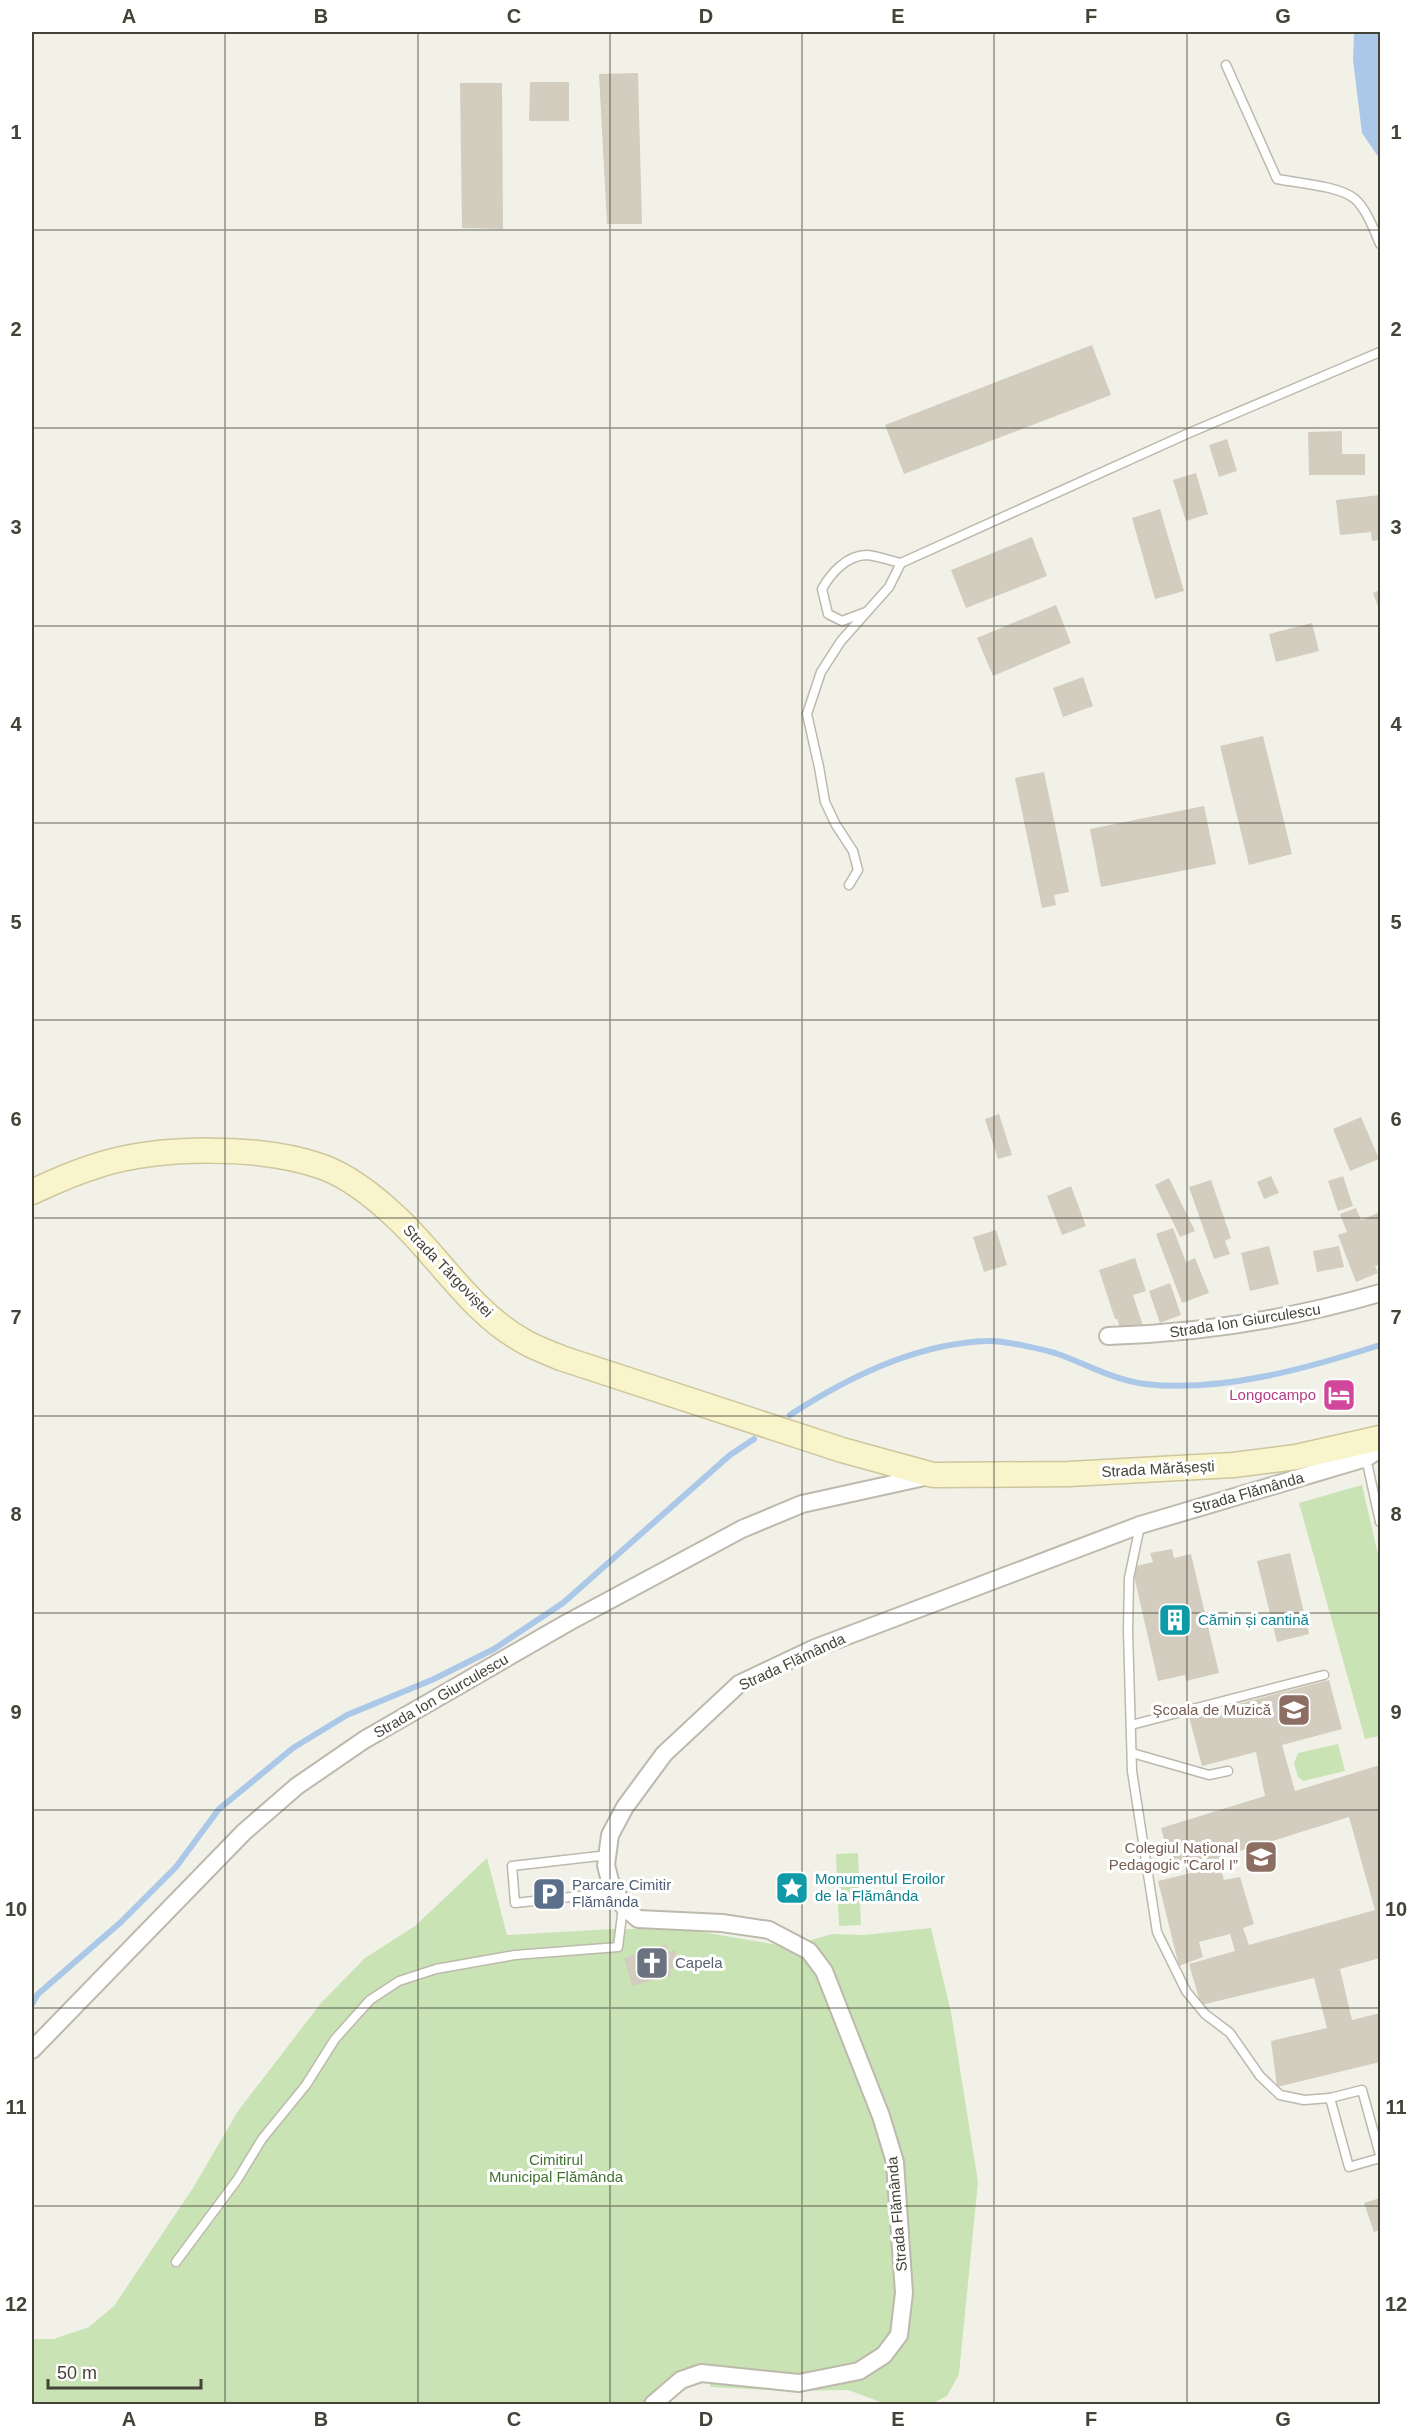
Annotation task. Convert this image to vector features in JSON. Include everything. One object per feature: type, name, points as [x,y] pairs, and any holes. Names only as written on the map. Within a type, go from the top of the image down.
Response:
[{"type":"main road","name":"Strada Târgoviștei","points":[[32,1192],[99,1165],[153,1153],[225,1151],[256,1153],[323,1167],[356,1185],[397,1218],[479,1307],[519,1339],[561,1358],[842,1449],[933,1475]]},
{"type":"main road","name":"Strada Mărășești","points":[[933,1475],[1069,1474],[1233,1465],[1296,1457],[1380,1438]]},
{"type":"street","name":"Strada Ion Giurculescu","points":[[1108,1336],[1173,1334],[1227,1327],[1342,1304],[1380,1293]]},
{"type":"street","name":"Strada Flămânda","points":[[653,2404],[681,2380],[701,2373],[799,2383],[859,2371],[884,2355],[899,2335],[904,2293],[895,2162],[881,2116],[824,1971],[809,1951],[769,1930],[722,1923],[638,1919],[620,1900],[610,1881],[606,1865],[610,1835],[625,1807],[664,1754],[739,1684],[815,1648],[1140,1525],[1373,1454]]},
{"type":"street","name":"Strada Ion Giurculescu","points":[[32,2050],[244,1832],[297,1786],[364,1740],[567,1623],[742,1528],[802,1504],[933,1475]]},
{"type":"lane","points":[[1226,65],[1277,179],[1344,192],[1356,200],[1362,208],[1380,244]]},
{"type":"lane","points":[[870,610],[842,621],[828,614],[822,589],[829,576],[846,562],[866,555],[901,563],[1189,433],[1380,352]]},
{"type":"lane","points":[[849,885],[858,870],[854,851],[836,825],[825,802],[807,714],[821,672],[841,641],[889,587],[901,563]]},
{"type":"lane","points":[[1373,1454],[1380,1522]]},
{"type":"lane","points":[[1140,1525],[1129,1578],[1132,1771],[1157,1932],[1186,1991],[1205,2014],[1230,2033],[1260,2076],[1280,2095],[1304,2100],[1330,2098],[1362,2090],[1380,2156],[1349,2167],[1330,2098]]},
{"type":"lane","points":[[1131,1725],[1324,1675]]},
{"type":"lane","points":[[1132,1754],[1209,1775],[1228,1771]]},
{"type":"lane","points":[[176,2262],[237,2180],[262,2139],[306,2085],[335,2039],[370,2000],[399,1981],[436,1969],[515,1955],[618,1947],[620,1900],[515,1903],[512,1866],[608,1856]]},
{"type":"green space","points":[[1362,1485],[1380,1563],[1380,1736],[1365,1739],[1299,1503]]},
{"type":"green space","points":[[1338,1744],[1345,1771],[1303,1781],[1298,1777],[1294,1763],[1298,1753]]},
{"type":"green space","points":[[858,1853],[861,1925],[839,1926],[836,1854]]},
{"type":"green space","name":"Cimitirul Municipal Flămânda","points":[[487,1858],[507,1935],[612,1929],[684,1929],[773,1944],[801,1943],[832,1934],[864,1935],[931,1928],[951,2012],[978,2182],[959,2374],[947,2396],[931,2404],[886,2404],[848,2390],[790,2391],[711,2387],[700,2367],[646,2404],[32,2404],[32,2339],[54,2339],[89,2327],[114,2306],[193,2188],[238,2111],[321,2003],[365,1958],[415,1926]]},
{"type":"water","points":[[1380,32],[1380,157],[1362,133],[1353,60],[1354,34]]},
{"type":"building","points":[[638,73],[642,224],[607,224],[599,74]]},
{"type":"building","points":[[530,82],[569,82],[569,121],[529,121]]},
{"type":"building","points":[[460,83],[502,83],[503,229],[462,228]]},
{"type":"building","points":[[1092,345],[1111,395],[904,474],[885,425]]},
{"type":"building","points":[[1342,431],[1342,454],[1365,454],[1365,475],[1309,475],[1308,432]]},
{"type":"building","points":[[1227,439],[1237,471],[1219,477],[1209,445]]},
{"type":"building","points":[[1196,473],[1208,514],[1186,521],[1173,480]]},
{"type":"building","points":[[1380,495],[1380,540],[1372,541],[1371,532],[1340,535],[1336,500]]},
{"type":"building","points":[[1160,509],[1184,591],[1155,599],[1132,518]]},
{"type":"building","points":[[1032,537],[1047,576],[966,608],[951,570]]},
{"type":"building","points":[[1380,590],[1380,612],[1373,593]]},
{"type":"building","points":[[1056,605],[1071,643],[993,676],[977,638]]},
{"type":"building","points":[[1312,623],[1319,651],[1276,662],[1269,634]]},
{"type":"building","points":[[1083,677],[1093,706],[1063,717],[1053,688]]},
{"type":"building","points":[[1263,736],[1292,854],[1249,865],[1220,746]]},
{"type":"building","points":[[1044,772],[1069,892],[1054,895],[1056,905],[1042,908],[1015,778]]},
{"type":"building","points":[[1204,806],[1216,864],[1101,887],[1090,829]]},
{"type":"building","points":[[999,1114],[1012,1155],[998,1159],[985,1119]]},
{"type":"building","points":[[1361,1117],[1379,1159],[1350,1171],[1333,1129]]},
{"type":"building","points":[[1271,1176],[1279,1193],[1264,1199],[1257,1182]]},
{"type":"building","points":[[1343,1176],[1353,1206],[1338,1211],[1328,1181]]},
{"type":"building","points":[[1169,1178],[1195,1231],[1180,1237],[1155,1185]]},
{"type":"building","points":[[1211,1180],[1231,1238],[1225,1241],[1230,1254],[1214,1259],[1189,1187]]},
{"type":"building","points":[[1071,1186],[1086,1226],[1062,1235],[1047,1196]]},
{"type":"building","points":[[1356,1208],[1361,1220],[1380,1212],[1380,1264],[1375,1266],[1378,1273],[1356,1282],[1338,1235],[1347,1232],[1340,1214]]},
{"type":"building","points":[[1173,1228],[1186,1262],[1195,1258],[1209,1293],[1182,1303],[1156,1234]]},
{"type":"building","points":[[996,1230],[1007,1265],[984,1272],[973,1237]]},
{"type":"building","points":[[1269,1246],[1279,1284],[1250,1291],[1241,1253]]},
{"type":"building","points":[[1339,1246],[1344,1267],[1317,1272],[1313,1251]]},
{"type":"building","points":[[1135,1258],[1146,1291],[1133,1295],[1143,1326],[1122,1333],[1099,1270]]},
{"type":"building","points":[[1170,1283],[1181,1315],[1160,1323],[1149,1291]]},
{"type":"building","name":"Cămin și cantină","points":[[1172,1549],[1174,1558],[1191,1554],[1219,1673],[1186,1681],[1185,1675],[1158,1681],[1132,1567],[1153,1562],[1150,1553]]},
{"type":"building","points":[[1290,1553],[1309,1634],[1277,1642],[1257,1561]]},
{"type":"building","name":"Colegiul Național Pedagogic ”Carol I”","points":[[1329,1680],[1342,1729],[1282,1745],[1295,1791],[1380,1765],[1380,1958],[1340,1969],[1352,2020],[1380,2013],[1380,2062],[1277,2087],[1271,2041],[1327,2028],[1314,1978],[1201,2005],[1189,1964],[1235,1951],[1230,1934],[1199,1942],[1203,1957],[1179,1966],[1158,1881],[1199,1871],[1196,1858],[1171,1865],[1161,1828],[1265,1796],[1256,1752],[1202,1766],[1189,1717]],"holes":[[[1349,1817],[1375,1910],[1249,1945],[1243,1928],[1254,1924],[1240,1877],[1224,1880],[1218,1858]]]},
{"type":"building","name":"Capela","points":[[666,1944],[668,1952],[675,1950],[680,1967],[670,1969],[671,1975],[632,1986],[624,1958]]},
{"type":"building","points":[[1380,2198],[1380,2230],[1374,2232],[1364,2203]]},
{"type":"waterway","points":[[790,1415],[812,1401],[884,1364],[910,1355],[962,1343],[994,1341],[1021,1345],[1055,1353],[1133,1382],[1174,1386],[1234,1382],[1294,1370],[1380,1345]]},
{"type":"waterway","points":[[32,2004],[38,1994],[121,1922],[176,1867],[219,1809],[293,1748],[347,1715],[434,1679],[494,1649],[563,1603],[730,1455],[754,1439]]},
{"type":"place","name":"Longocampo","points":[[1339,1395]]},
{"type":"place","name":"Cămin și cantină","points":[[1175,1620]]},
{"type":"place","name":"Şcoala de Muzică","points":[[1294,1710]]},
{"type":"place","name":"Colegiul Național Pedagogic ”Carol I”","points":[[1261,1857]]},
{"type":"place","name":"Monumentul Eroilor de la Flămânda","points":[[792,1888]]},
{"type":"place","name":"Parcare Cimitir Flămânda","points":[[549,1894]]},
{"type":"place","name":"Capela","points":[[652,1963]]}]
